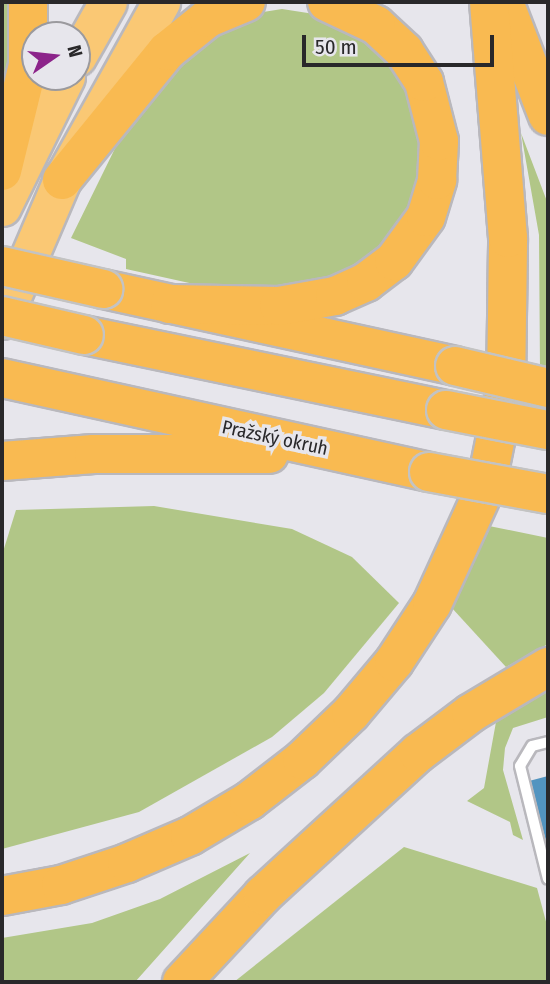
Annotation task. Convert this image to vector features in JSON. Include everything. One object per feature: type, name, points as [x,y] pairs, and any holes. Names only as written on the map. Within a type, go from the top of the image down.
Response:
[{"type":"highway","points":[[2,171],[28,65],[28,2]]},
{"type":"highway","points":[[91,32],[108,2]]},
{"type":"highway","points":[[161,2],[62,180],[2,318],[548,430]]},
{"type":"highway","points":[[62,180],[167,51],[208,18],[246,2]]},
{"type":"highway","points":[[170,304],[279,306],[335,296],[366,282],[394,261],[426,217],[437,180],[439,141],[424,82],[404,51],[376,25],[327,2]]},
{"type":"highway","points":[[2,897],[61,885],[127,863],[190,836],[248,801],[302,760],[351,713],[394,662],[432,604],[486,486],[506,388],[508,238],[489,2]]},
{"type":"highway","points":[[505,2],[548,116]]},
{"type":"highway","points":[[2,207],[59,91]]},
{"type":"highway","points":[[2,266],[548,388]]},
{"type":"highway","name":"Pražský okruh","points":[[2,378],[429,472],[548,494]]},
{"type":"highway","points":[[2,461],[48,457],[352,455]]},
{"type":"highway","points":[[182,982],[216,942],[364,799],[443,733],[533,676]]},
{"type":"lane","points":[[548,742],[532,746],[520,766],[548,879]]},
{"type":"green space","points":[[2,2],[15,2],[17,14],[2,111]]},
{"type":"green space","points":[[282,9],[340,18],[402,66],[428,142],[401,235],[324,289],[212,288],[126,269],[126,259],[71,238],[129,120],[185,50],[257,13]]},
{"type":"green space","points":[[521,133],[548,204],[548,373],[540,371],[539,235]]},
{"type":"green space","points":[[154,506],[292,529],[352,557],[399,603],[324,693],[272,737],[139,812],[2,849],[2,555],[16,510]]},
{"type":"green space","points":[[489,526],[548,538],[548,644],[506,667],[451,607]]},
{"type":"green space","points":[[548,689],[548,717],[513,728],[505,748],[503,770],[523,840],[513,835],[510,822],[467,801],[484,788],[496,722]]},
{"type":"green space","points":[[404,847],[537,888],[548,929],[548,982],[234,982]]},
{"type":"green space","points":[[250,853],[135,982],[2,982],[2,938],[92,923],[160,899]]},
{"type":"water","points":[[548,776],[548,848],[529,781]]}]
